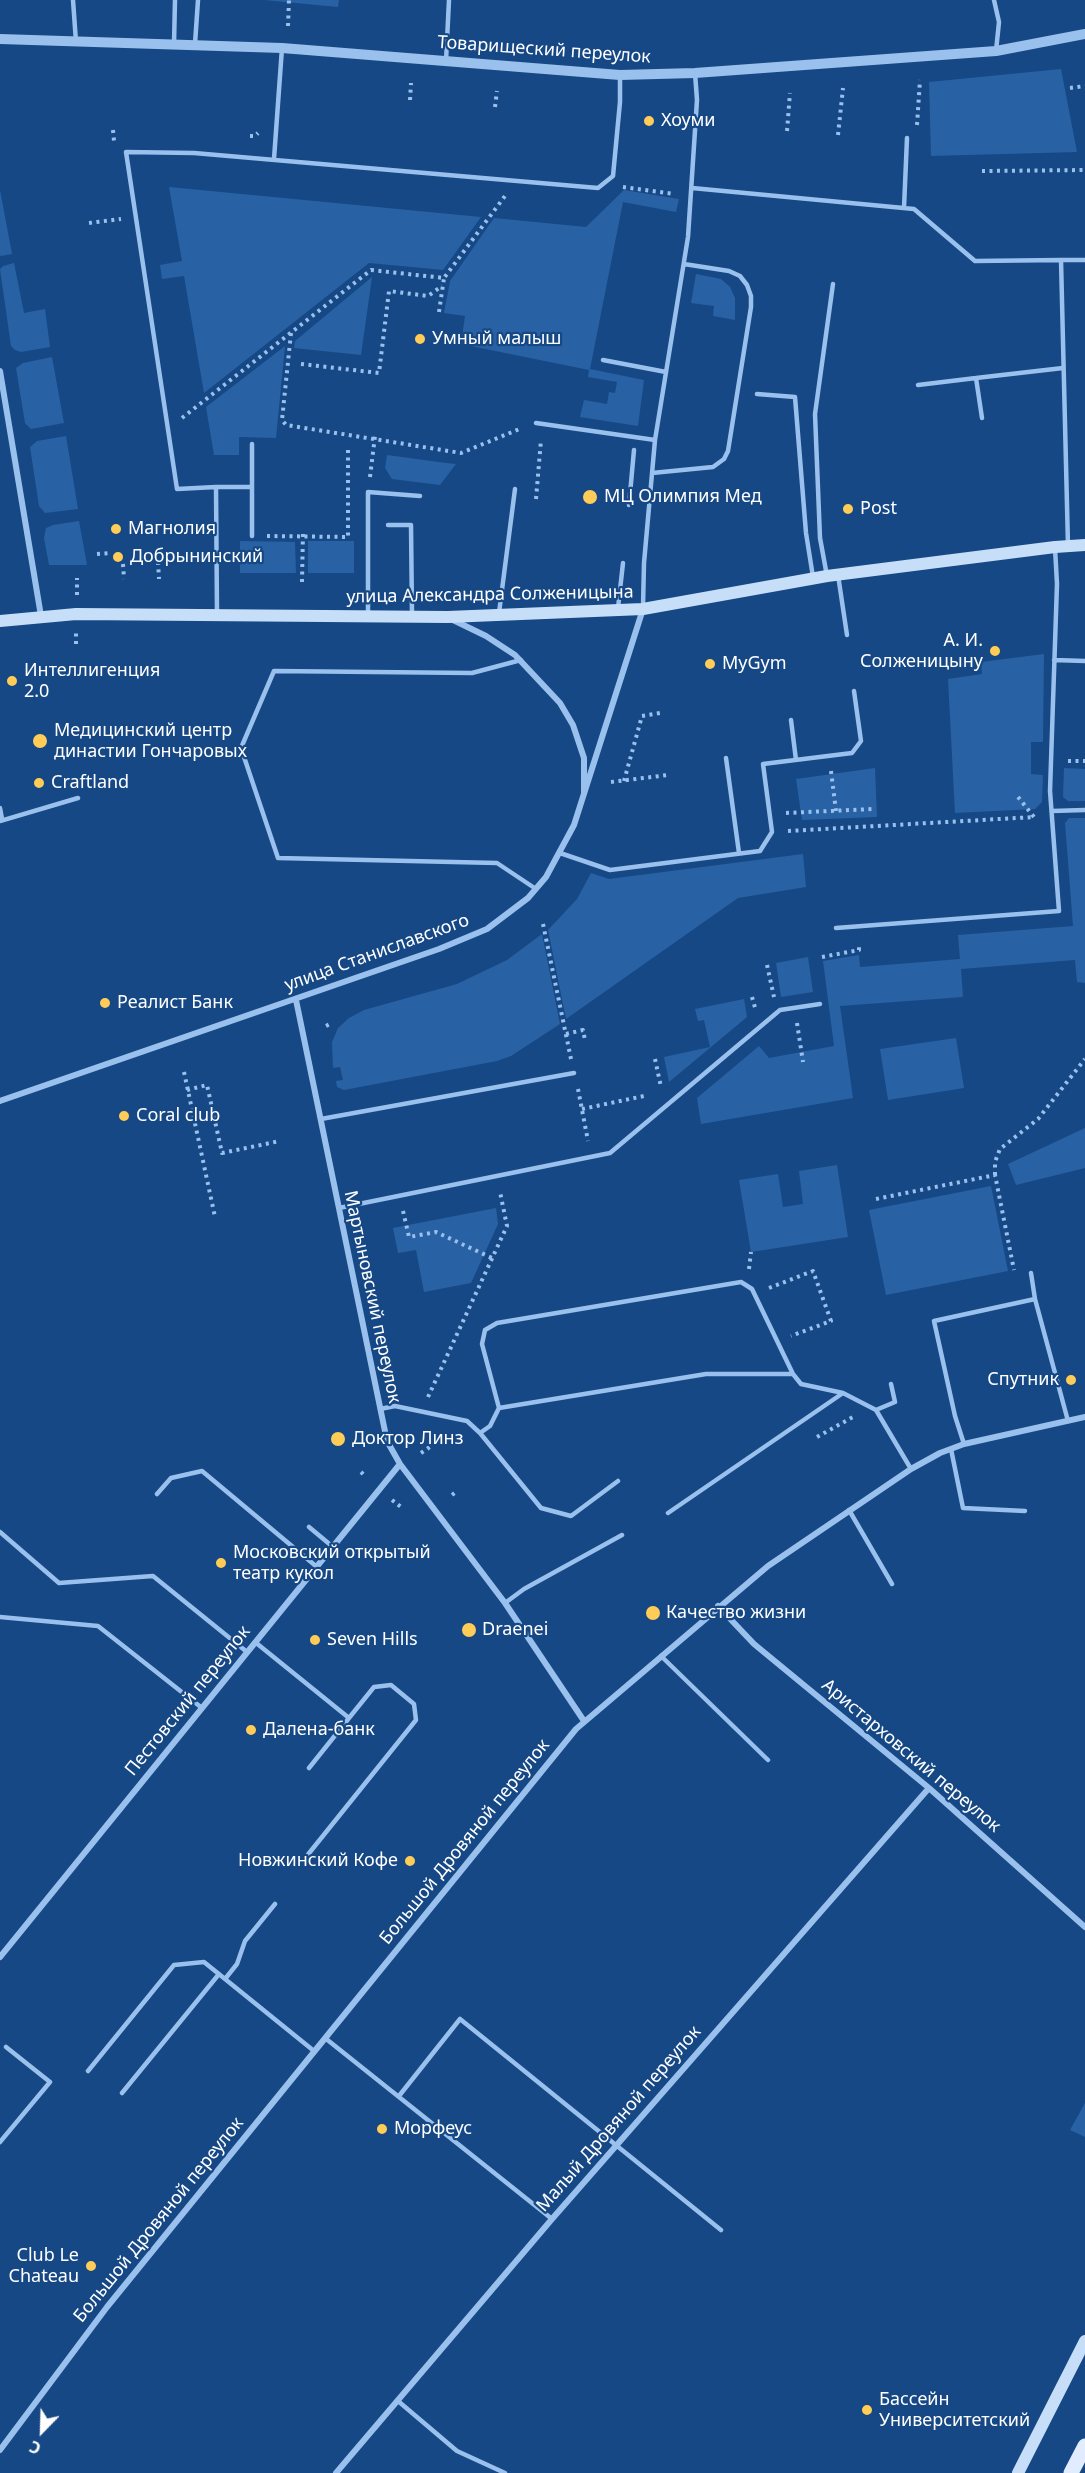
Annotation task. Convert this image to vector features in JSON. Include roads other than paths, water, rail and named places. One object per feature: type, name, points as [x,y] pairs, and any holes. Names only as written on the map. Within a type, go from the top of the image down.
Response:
[{"type":"main road","name":"улица Александра Солженицына","points":[[0,621],[76,614],[448,617],[643,609],[833,576],[1062,546],[1085,545]]},
{"type":"main road","points":[[1018,2473],[1085,2341]]},
{"type":"main road","points":[[1071,2473],[1085,2446]]},
{"type":"street","name":"Товарищеский переулок","points":[[0,39],[282,48],[620,75],[695,73],[996,51],[1085,34]]},
{"type":"street","points":[[0,371],[41,616]]},
{"type":"street","name":"улица Станиславского","points":[[0,1101],[440,949],[487,929],[528,898],[560,853],[584,800],[643,609]]},
{"type":"street","points":[[448,617],[486,636],[521,660],[560,703],[573,725],[584,758],[584,800]]},
{"type":"street","name":"Мартыновский переулок","points":[[296,1000],[387,1441],[400,1464],[505,1603],[584,1721]]},
{"type":"street","name":"Большой Дровяной переулок","points":[[0,2450],[107,2307],[584,1721],[768,1566],[911,1469],[964,1444],[1085,1417]]},
{"type":"street","name":"Пестовский переулок","points":[[0,1957],[400,1464]]},
{"type":"street","name":"Аристарховский переулок","points":[[718,1606],[754,1644],[929,1788],[1085,1927]]},
{"type":"street","name":"Малый Дровяной переулок","points":[[336,2473],[616,2145],[929,1788]]},
{"type":"lane","points":[[73,0],[76,42]]},
{"type":"lane","points":[[174,44],[175,0]]},
{"type":"lane","points":[[195,44],[198,0]]},
{"type":"lane","points":[[446,61],[449,0]]},
{"type":"lane","points":[[994,0],[999,22],[996,51]]},
{"type":"lane","points":[[274,159],[282,48]]},
{"type":"lane","points":[[643,609],[644,564],[655,440],[684,264],[692,188],[697,100],[695,73]]},
{"type":"lane","points":[[252,487],[177,489],[126,152],[194,153],[274,159],[598,188],[613,176],[620,102],[620,75]]},
{"type":"lane","points":[[904,208],[907,138]]},
{"type":"lane","points":[[692,188],[914,209],[975,261],[1085,260]]},
{"type":"lane","points":[[836,928],[1059,911],[1050,791],[1057,584],[1062,546],[1061,260]]},
{"type":"lane","points":[[652,473],[713,467],[724,459],[728,451],[751,307],[747,285],[740,276],[684,264]]},
{"type":"lane","points":[[833,284],[815,414],[819,519],[847,635]]},
{"type":"lane","points":[[603,360],[666,372]]},
{"type":"lane","points":[[918,386],[1063,368]]},
{"type":"lane","points":[[976,378],[982,418]]},
{"type":"lane","points":[[757,394],[795,397],[806,532],[813,579]]},
{"type":"lane","points":[[539,423],[655,440]]},
{"type":"lane","points":[[252,444],[252,536]]},
{"type":"lane","points":[[629,505],[634,450]]},
{"type":"lane","points":[[216,487],[217,616]]},
{"type":"lane","points":[[499,616],[515,489]]},
{"type":"lane","points":[[368,617],[368,492],[420,496]]},
{"type":"lane","points":[[388,525],[411,525],[412,617]]},
{"type":"lane","points":[[618,610],[623,563]]},
{"type":"lane","points":[[521,660],[472,673],[274,671],[241,748],[278,858],[497,863],[536,889]]},
{"type":"lane","points":[[1054,660],[1085,661]]},
{"type":"lane","points":[[560,853],[610,870],[760,851],[772,832],[763,764],[852,753],[861,741],[854,691]]},
{"type":"lane","points":[[790,720],[796,760]]},
{"type":"lane","points":[[726,758],[739,853]]},
{"type":"lane","points":[[0,808],[1,820],[78,798]]},
{"type":"lane","points":[[1052,814],[1085,810]]},
{"type":"lane","points":[[339,1208],[610,1154],[780,1010],[820,1004]]},
{"type":"lane","points":[[321,1119],[574,1073]]},
{"type":"lane","points":[[1031,1273],[1035,1299],[1068,1421]]},
{"type":"lane","points":[[480,1433],[490,1426],[499,1408],[482,1344],[485,1330],[490,1326],[735,1281],[747,1284],[754,1294],[793,1374],[801,1384],[843,1393],[876,1410],[911,1469]]},
{"type":"lane","points":[[964,1444],[955,1416],[934,1322],[1035,1299]]},
{"type":"lane","points":[[499,1408],[706,1374],[793,1374]]},
{"type":"lane","points":[[876,1410],[895,1402],[891,1384]]},
{"type":"lane","points":[[668,1513],[843,1393]]},
{"type":"lane","points":[[380,1409],[395,1406],[467,1421],[480,1433],[542,1508],[571,1516],[618,1481]]},
{"type":"lane","points":[[951,1449],[963,1508],[1025,1511]]},
{"type":"lane","points":[[157,1494],[171,1478],[202,1471],[317,1567]]},
{"type":"lane","points":[[849,1510],[892,1584]]},
{"type":"lane","points":[[309,1527],[333,1546]]},
{"type":"lane","points":[[0,1532],[59,1583],[153,1576],[247,1652]]},
{"type":"lane","points":[[505,1603],[524,1589],[622,1535]]},
{"type":"lane","points":[[0,1617],[99,1626],[202,1708]]},
{"type":"lane","points":[[255,1642],[349,1718]]},
{"type":"lane","points":[[661,1656],[768,1760]]},
{"type":"lane","points":[[306,1857],[416,1720],[414,1704],[391,1685],[374,1687],[309,1768]]},
{"type":"lane","points":[[225,1979],[237,1964],[245,1941],[275,1904]]},
{"type":"lane","points":[[88,2071],[174,1965],[204,1962],[314,2051]]},
{"type":"lane","points":[[122,2093],[219,1974]]},
{"type":"lane","points":[[399,2096],[460,2019],[722,2230]]},
{"type":"lane","points":[[325,2038],[552,2219]]},
{"type":"lane","points":[[0,2142],[50,2082],[6,2047]]},
{"type":"lane","points":[[398,2401],[457,2451],[505,2473]]},
{"type":"place","name":"Хоуми","points":[[649,121]]},
{"type":"place","name":"Умный малыш","points":[[420,339]]},
{"type":"place","name":"МЦ Олимпия Мед","points":[[590,497]]},
{"type":"place","name":"Post","points":[[848,509]]},
{"type":"place","name":"Магнолия","points":[[116,529]]},
{"type":"place","name":"Добрынинский","points":[[118,557]]},
{"type":"place","name":"А. И. Солженицыну","points":[[995,651]]},
{"type":"place","name":"MyGym","points":[[710,664]]},
{"type":"place","name":"Интеллигенция 2.0","points":[[12,681]]},
{"type":"place","name":"Медицинский центр династии Гончаровых","points":[[40,741]]},
{"type":"place","name":"Craftland","points":[[39,783]]},
{"type":"place","name":"Реалист Банк","points":[[105,1003]]},
{"type":"place","name":"Coral club","points":[[124,1116]]},
{"type":"place","name":"Спутник","points":[[1071,1380]]},
{"type":"place","name":"Доктор Линз","points":[[338,1439]]},
{"type":"place","name":"Московский открытый театр кукол","points":[[221,1563]]},
{"type":"place","name":"Качество жизни","points":[[653,1613]]},
{"type":"place","name":"Draenei","points":[[469,1630]]},
{"type":"place","name":"Seven Hills","points":[[315,1640]]},
{"type":"place","name":"Далена-банк","points":[[251,1730]]},
{"type":"place","name":"Новжинский Кофе","points":[[410,1861]]},
{"type":"place","name":"Морфеус","points":[[382,2129]]},
{"type":"place","name":"Club Le Chateau","points":[[91,2266]]},
{"type":"place","name":"Бассейн Университетский","points":[[867,2410]]}]
